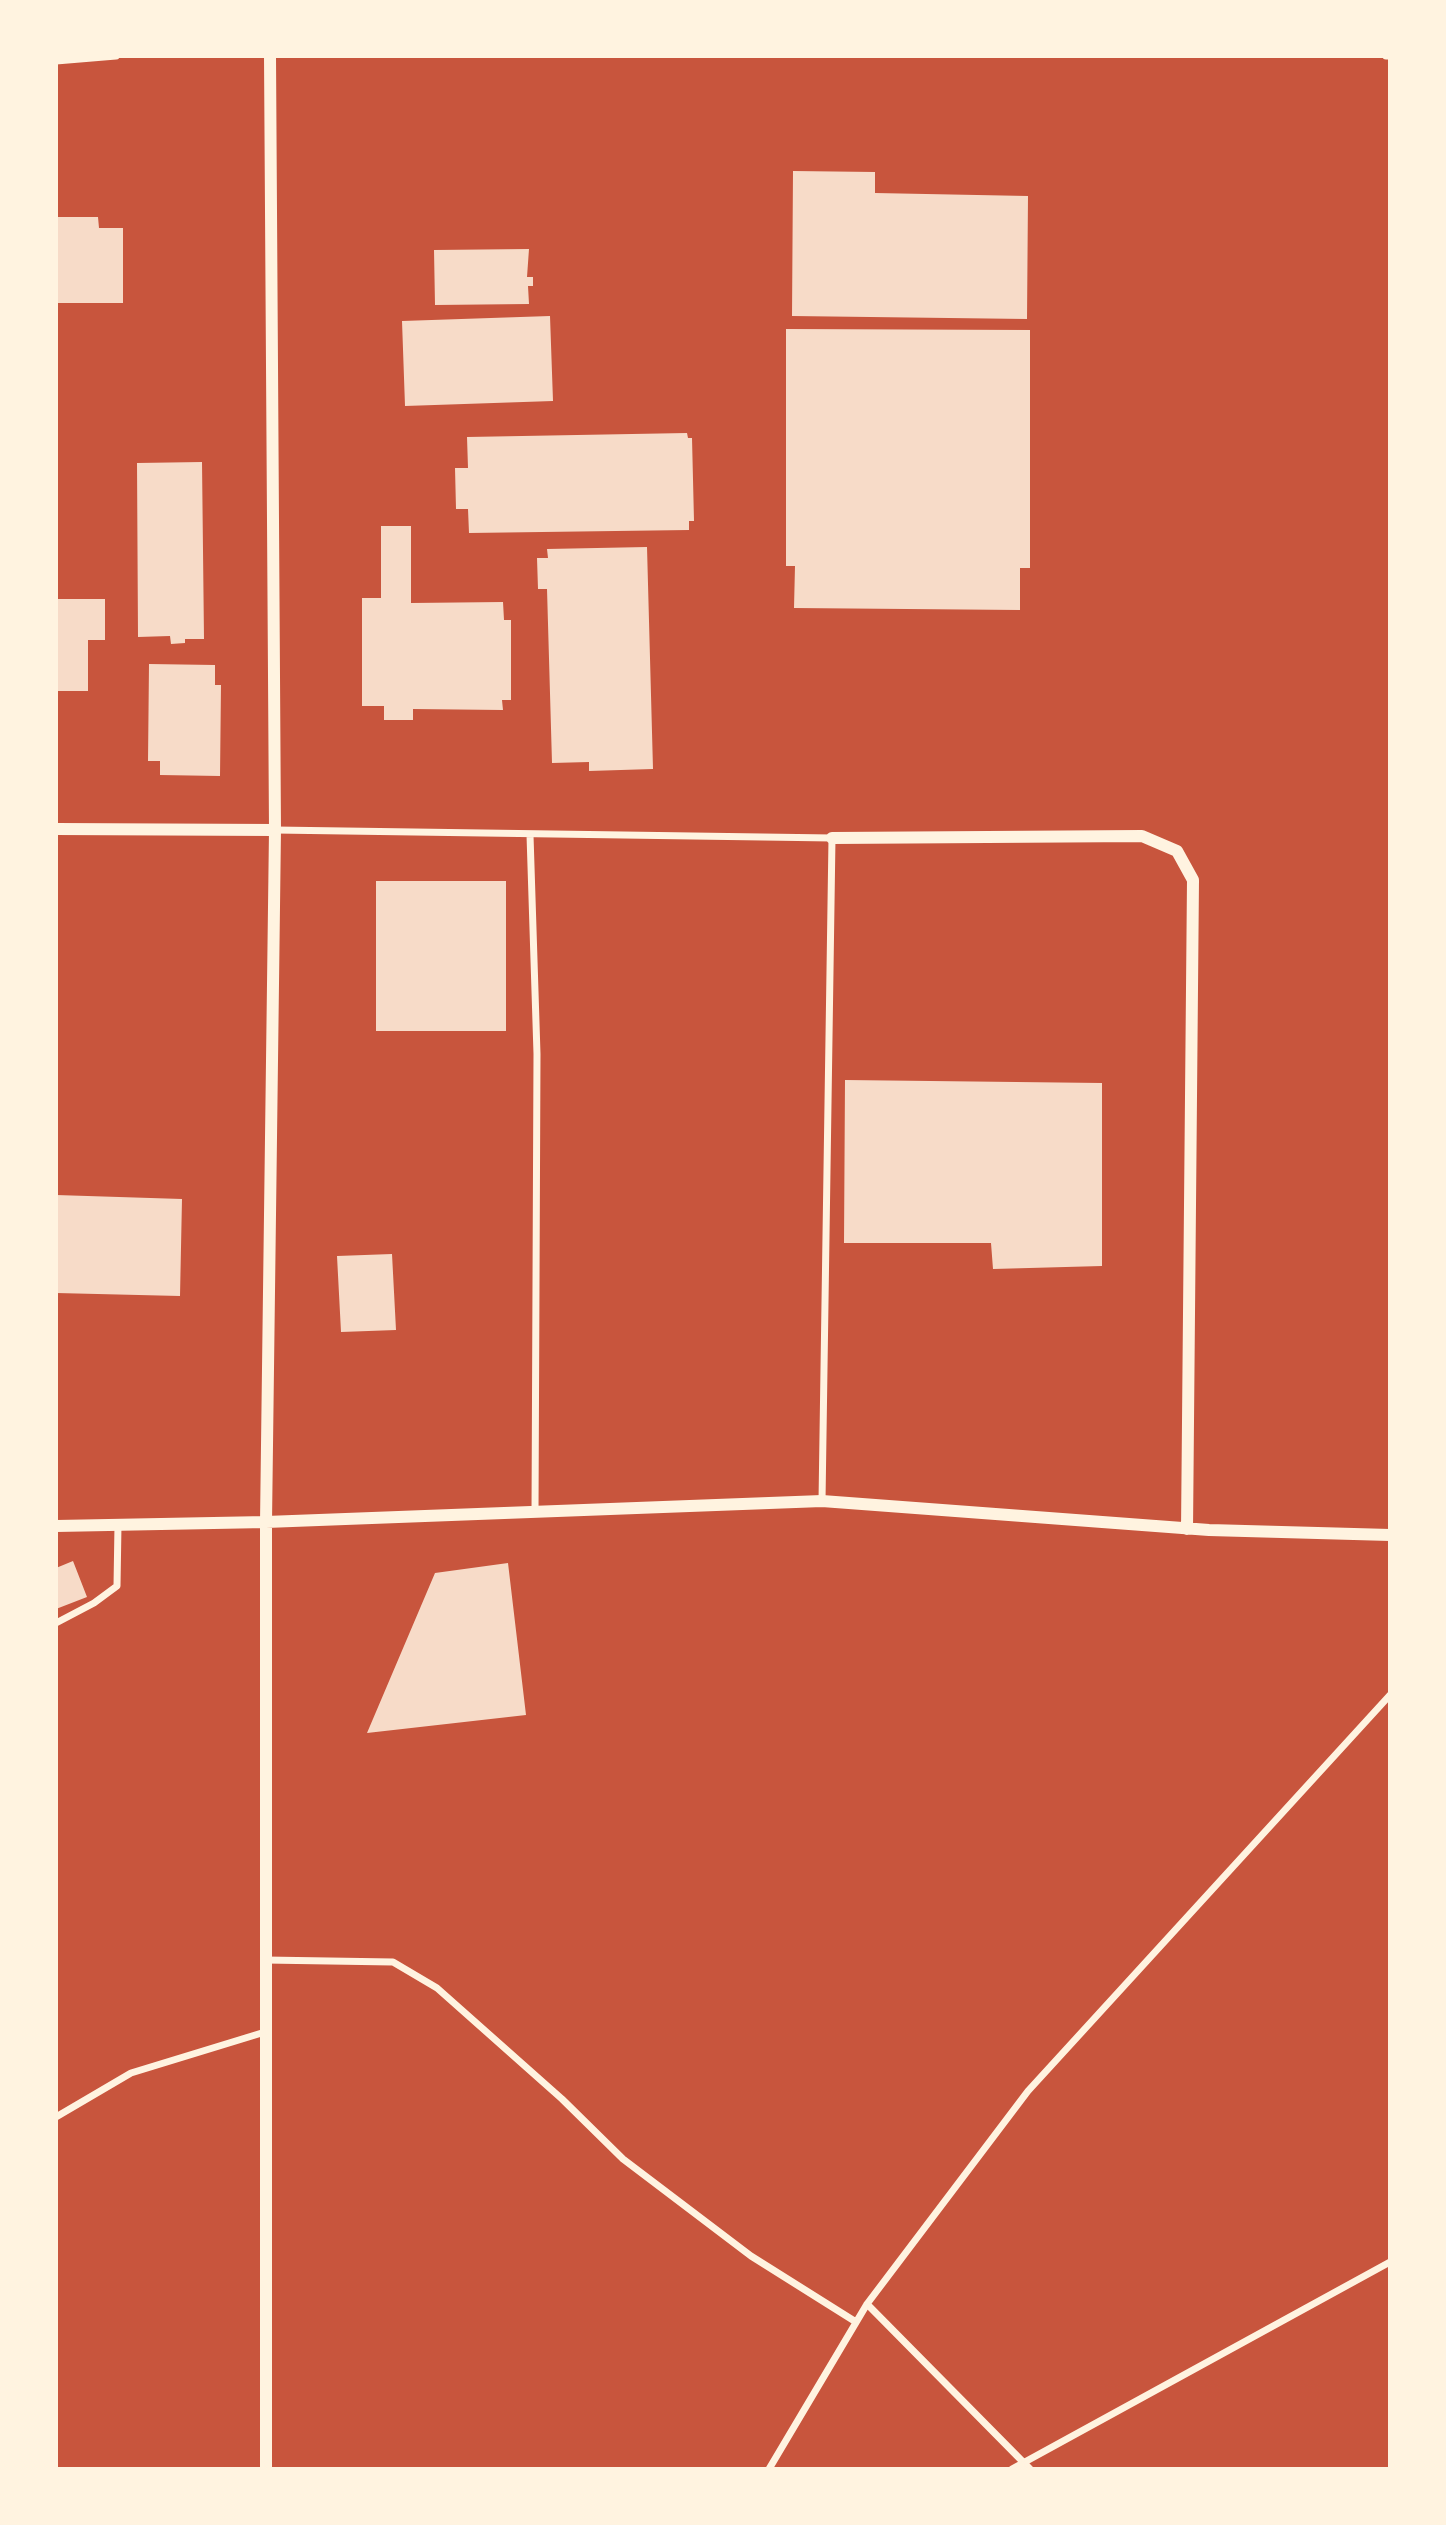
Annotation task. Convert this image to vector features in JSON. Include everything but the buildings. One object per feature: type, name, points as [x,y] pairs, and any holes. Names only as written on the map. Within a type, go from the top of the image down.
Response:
[{"type":"street","points":[[56,61],[116,56]]},
{"type":"street","points":[[266,2469],[266,1522],[275,830],[270,56]]},
{"type":"street","points":[[56,829],[832,838],[1142,836],[1177,851],[1193,880],[1187,1529]]},
{"type":"street","points":[[530,835],[537,1055],[535,1512]]},
{"type":"street","points":[[822,1502],[832,838]]},
{"type":"street","points":[[56,1526],[266,1522],[822,1502],[1187,1529],[1390,1535]]},
{"type":"street","points":[[56,1623],[94,1603],[117,1586],[118,1525]]},
{"type":"street","points":[[769,2469],[867,2304],[1028,2091],[1390,1695]]},
{"type":"street","points":[[265,1960],[393,1962],[437,1988],[562,2099],[623,2159],[751,2256],[856,2322]]},
{"type":"street","points":[[56,2118],[131,2073],[265,2032]]},
{"type":"street","points":[[1012,2469],[1390,2262]]},
{"type":"street","points":[[867,2304],[1030,2469]]}]
